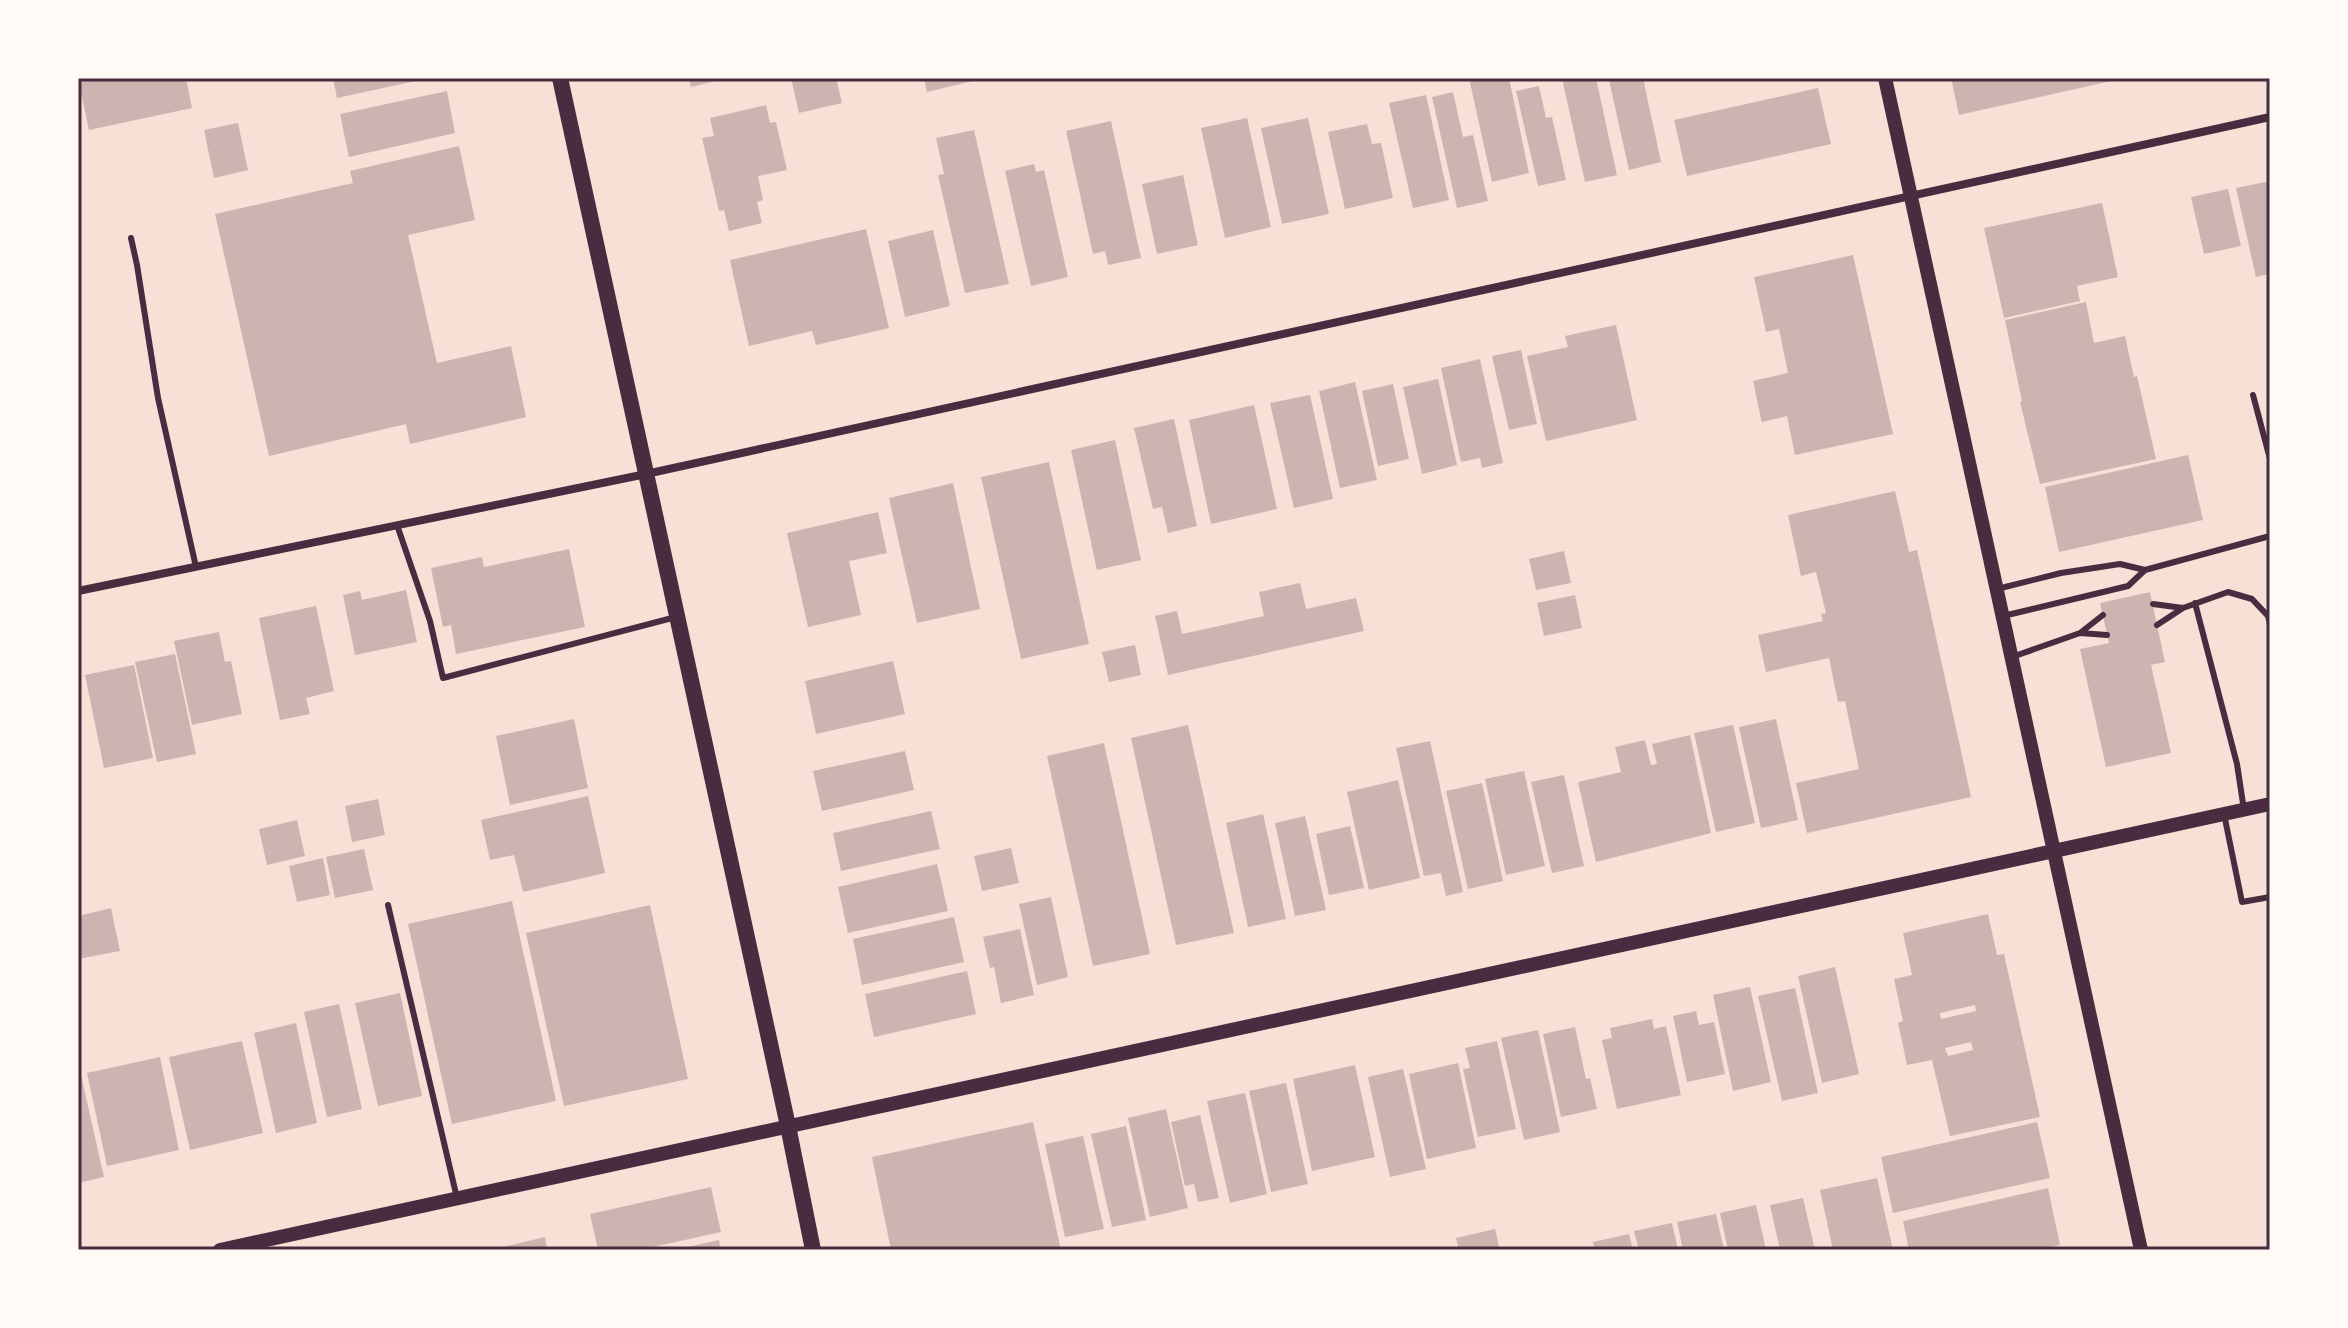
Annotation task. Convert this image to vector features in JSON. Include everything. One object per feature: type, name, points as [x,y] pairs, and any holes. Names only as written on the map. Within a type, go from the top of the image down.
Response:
[{"type":"main road","points":[[560,78],[813,1250]]},
{"type":"street","points":[[1885,78],[2141,1250]]},
{"type":"street","points":[[78,591],[646,474],[2270,117]]},
{"type":"street","points":[[220,1250],[2270,804]]},
{"type":"lane","points":[[131,238],[158,398],[196,567]]},
{"type":"lane","points":[[2253,395],[2270,459]]},
{"type":"lane","points":[[397,525],[430,621],[443,678],[677,616]]},
{"type":"lane","points":[[2003,616],[2128,586],[2145,570],[2270,536]]},
{"type":"lane","points":[[1997,589],[2061,573],[2120,564],[2145,570]]},
{"type":"lane","points":[[2157,625],[2183,608],[2228,592],[2252,599],[2268,616],[2270,624]]},
{"type":"lane","points":[[2195,603],[2237,764],[2244,810]]},
{"type":"lane","points":[[2153,604],[2183,608]]},
{"type":"lane","points":[[2012,657],[2080,633],[2103,615]]},
{"type":"lane","points":[[2080,633],[2107,635]]},
{"type":"lane","points":[[2224,814],[2242,902],[2270,897]]},
{"type":"lane","points":[[388,905],[457,1198]]},
{"type":"building","points":[[78,78],[186,78],[192,108],[89,130]]},
{"type":"building","points":[[333,78],[425,78],[425,79],[337,98]]},
{"type":"building","points":[[689,78],[723,78],[724,79],[691,87]]},
{"type":"building","points":[[791,78],[836,78],[842,103],[799,113]]},
{"type":"building","points":[[924,78],[980,78],[981,79],[927,92]]},
{"type":"building","points":[[1469,78],[1509,78],[1529,173],[1492,182]]},
{"type":"building","points":[[1562,78],[1596,78],[1617,175],[1585,182]]},
{"type":"building","points":[[1643,78],[1661,162],[1629,170],[1609,80]]},
{"type":"building","points":[[1951,78],[2120,78],[2120,79],[1959,115]]},
{"type":"building","points":[[1539,86],[1546,118],[1552,117],[1566,180],[1538,186],[1516,91]]},
{"type":"building","points":[[1818,88],[1831,144],[1687,176],[1674,120]]},
{"type":"building","points":[[447,91],[455,133],[349,157],[340,114]]},
{"type":"building","points":[[1453,92],[1463,137],[1473,135],[1488,201],[1457,208],[1432,97]]},
{"type":"building","points":[[1426,95],[1449,200],[1413,208],[1389,103]]},
{"type":"building","points":[[766,105],[770,123],[776,122],[787,170],[758,176],[763,200],[757,202],[762,223],[729,231],[724,210],[719,211],[702,138],[714,136],[710,118]]},
{"type":"building","points":[[1247,118],[1271,227],[1225,238],[1201,128]]},
{"type":"building","points":[[1308,118],[1329,214],[1282,224],[1261,128]]},
{"type":"building","points":[[1111,121],[1141,258],[1108,265],[1105,251],[1093,254],[1066,131]]},
{"type":"building","points":[[238,123],[248,170],[214,178],[204,130]]},
{"type":"building","points":[[1367,124],[1372,144],[1381,143],[1393,198],[1345,209],[1328,132]]},
{"type":"building","points":[[974,130],[1009,284],[965,293],[938,175],[944,174],[936,138]]},
{"type":"building","points":[[459,146],[475,220],[408,235],[437,363],[511,346],[526,417],[410,444],[406,424],[269,456],[215,214],[353,183],[350,171]]},
{"type":"building","points":[[1034,164],[1036,172],[1044,170],[1068,277],[1031,286],[1005,171]]},
{"type":"building","points":[[1183,175],[1198,245],[1157,254],[1142,184]]},
{"type":"building","points":[[2270,181],[2270,274],[2256,277],[2236,188]]},
{"type":"building","points":[[2228,189],[2241,246],[2204,254],[2191,197]]},
{"type":"building","points":[[2102,203],[2118,277],[2077,286],[2080,301],[2004,318],[1984,228]]},
{"type":"building","points":[[866,229],[889,328],[816,345],[812,331],[749,346],[730,260]]},
{"type":"building","points":[[933,230],[950,306],[905,317],[888,241]]},
{"type":"building","points":[[1853,255],[1893,434],[1795,455],[1787,416],[1762,422],[1761,419],[1753,381],[1788,373],[1779,329],[1766,332],[1754,277]]},
{"type":"building","points":[[2086,302],[2094,343],[2125,336],[2156,459],[2040,484],[2020,402],[2005,320]]},
{"type":"building","points":[[1616,325],[1637,420],[1546,441],[1527,356],[1568,347],[1565,336]]},
{"type":"building","points":[[1521,350],[1537,424],[1509,430],[1492,356]]},
{"type":"building","points":[[1480,359],[1503,463],[1482,468],[1480,458],[1461,462],[1441,368]]},
{"type":"building","points":[[1438,379],[1457,465],[1422,474],[1403,387]]},
{"type":"building","points":[[1355,382],[1377,480],[1340,488],[1319,391]]},
{"type":"building","points":[[1393,384],[1409,459],[1378,466],[1362,391]]},
{"type":"building","points":[[1310,395],[1333,499],[1294,508],[1270,403]]},
{"type":"building","points":[[1254,405],[1277,509],[1211,524],[1189,420]]},
{"type":"building","points":[[1174,419],[1197,526],[1168,533],[1162,507],[1153,509],[1134,428]]},
{"type":"building","points":[[1115,440],[1141,560],[1097,570],[1071,450]]},
{"type":"building","points":[[2188,455],[2203,520],[2059,552],[2045,487]]},
{"type":"building","points":[[1049,462],[1089,644],[1021,659],[981,477]]},
{"type":"building","points":[[953,483],[980,609],[917,623],[889,498]]},
{"type":"building","points":[[1895,491],[1909,552],[1917,550],[1971,797],[1807,833],[1796,783],[1859,769],[1845,701],[1838,702],[1829,658],[1766,672],[1758,635],[1823,621],[1821,614],[1826,613],[1816,572],[1801,576],[1788,515]]},
{"type":"building","points":[[878,512],[887,553],[849,561],[861,615],[808,627],[787,533]]},
{"type":"building","points":[[569,549],[585,627],[456,654],[451,625],[443,627],[431,568],[482,557],[484,567]]},
{"type":"building","points":[[1564,551],[1571,583],[1536,590],[1529,559]]},
{"type":"building","points":[[1300,583],[1306,609],[1356,598],[1364,631],[1168,675],[1155,616],[1177,611],[1182,634],[1264,616],[1259,592]]},
{"type":"building","points":[[406,590],[417,642],[355,655],[343,595],[360,591],[362,600]]},
{"type":"building","points":[[2150,592],[2165,662],[2151,665],[2171,753],[2106,767],[2080,649],[2109,643],[2100,603]]},
{"type":"building","points":[[1575,595],[1582,628],[1544,636],[1537,603]]},
{"type":"building","points":[[316,606],[334,691],[306,698],[310,714],[280,720],[259,618]]},
{"type":"building","points":[[219,632],[225,662],[231,661],[242,714],[192,725],[174,641]]},
{"type":"building","points":[[1135,645],[1141,675],[1109,682],[1102,652]]},
{"type":"building","points":[[175,654],[196,754],[157,762],[135,662]]},
{"type":"building","points":[[893,661],[905,714],[816,734],[805,681]]},
{"type":"building","points":[[134,665],[153,758],[104,768],[85,675]]},
{"type":"building","points":[[574,719],[588,788],[510,805],[496,736]]},
{"type":"building","points":[[1776,719],[1798,820],[1761,828],[1739,727]]},
{"type":"building","points":[[1188,725],[1234,933],[1176,945],[1131,738]]},
{"type":"building","points":[[1733,725],[1755,823],[1716,832],[1694,733]]},
{"type":"building","points":[[1690,735],[1711,833],[1596,862],[1578,782],[1621,772],[1615,747],[1645,740],[1651,765],[1657,764],[1652,744]]},
{"type":"building","points":[[1430,741],[1463,892],[1446,896],[1441,873],[1424,876],[1396,748]]},
{"type":"building","points":[[1104,743],[1150,954],[1093,966],[1047,756]]},
{"type":"building","points":[[905,751],[914,790],[822,811],[813,771]]},
{"type":"building","points":[[1524,771],[1545,866],[1506,875],[1485,779]]},
{"type":"building","points":[[1564,775],[1584,866],[1552,873],[1531,782]]},
{"type":"building","points":[[1398,780],[1420,878],[1369,890],[1347,792]]},
{"type":"building","points":[[1482,783],[1503,881],[1468,889],[1446,791]]},
{"type":"building","points":[[588,796],[605,873],[523,892],[514,855],[490,860],[481,820]]},
{"type":"building","points":[[378,799],[385,835],[352,842],[345,806]]},
{"type":"building","points":[[931,811],[940,849],[841,871],[833,833]]},
{"type":"building","points":[[1263,814],[1286,919],[1248,927],[1226,823]]},
{"type":"building","points":[[1305,816],[1326,910],[1295,916],[1275,823]]},
{"type":"building","points":[[297,820],[305,856],[267,865],[259,829]]},
{"type":"building","points":[[1350,826],[1364,888],[1329,895],[1316,834]]},
{"type":"building","points":[[1011,848],[1019,883],[982,891],[974,856]]},
{"type":"building","points":[[364,849],[373,890],[335,898],[326,857]]},
{"type":"building","points":[[323,858],[330,895],[297,902],[289,866]]},
{"type":"building","points":[[937,864],[948,911],[848,933],[838,887]]},
{"type":"building","points":[[1051,897],[1068,977],[1037,985],[1019,904]]},
{"type":"building","points":[[512,901],[556,1101],[452,1124],[408,924]]},
{"type":"building","points":[[650,905],[688,1079],[564,1106],[526,933]]},
{"type":"building","points":[[111,908],[120,951],[78,959],[78,916]]},
{"type":"building","points":[[1988,914],[1997,955],[2004,954],[2040,1117],[1950,1136],[1932,1060],[1907,1065],[1898,1023],[1903,1021],[1894,979],[1912,975],[1903,933]],"holes":[[[1975,1005],[1976,1011],[1941,1019],[1940,1013]],[[1971,1042],[1973,1050],[1948,1056],[1945,1048]]]},
{"type":"building","points":[[954,917],[964,962],[862,985],[853,939]]},
{"type":"building","points":[[1020,929],[1034,995],[1001,1003],[994,967],[990,968],[983,937]]},
{"type":"building","points":[[1835,967],[1859,1074],[1822,1083],[1798,976]]},
{"type":"building","points":[[967,971],[976,1014],[874,1037],[865,994]]},
{"type":"building","points":[[1750,987],[1771,1082],[1733,1091],[1713,995]]},
{"type":"building","points":[[1795,988],[1818,1093],[1782,1101],[1758,996]]},
{"type":"building","points":[[400,993],[422,1096],[378,1106],[355,1003]]},
{"type":"building","points":[[339,1004],[362,1109],[327,1117],[304,1012]]},
{"type":"building","points":[[1696,1011],[1699,1025],[1714,1022],[1725,1074],[1687,1082],[1673,1016]]},
{"type":"building","points":[[1652,1019],[1654,1029],[1666,1026],[1681,1095],[1617,1109],[1602,1040],[1612,1038],[1610,1028]]},
{"type":"building","points":[[296,1023],[317,1123],[276,1133],[254,1033]]},
{"type":"building","points":[[1575,1027],[1586,1079],[1590,1078],[1597,1109],[1561,1117],[1543,1034]]},
{"type":"building","points":[[1538,1030],[1560,1132],[1524,1140],[1501,1038]]},
{"type":"building","points":[[242,1041],[263,1133],[190,1150],[169,1057]]},
{"type":"building","points":[[1497,1041],[1516,1129],[1478,1137],[1463,1069],[1470,1068],[1465,1048]]},
{"type":"building","points":[[160,1057],[179,1150],[107,1166],[87,1073]]},
{"type":"building","points":[[78,1062],[104,1177],[78,1183]]},
{"type":"building","points":[[1458,1063],[1476,1148],[1427,1159],[1409,1074]]},
{"type":"building","points":[[1355,1065],[1375,1157],[1312,1171],[1293,1079]]},
{"type":"building","points":[[1403,1069],[1426,1169],[1390,1177],[1368,1077]]},
{"type":"building","points":[[1286,1083],[1308,1184],[1271,1192],[1249,1091]]},
{"type":"building","points":[[1245,1093],[1267,1194],[1230,1203],[1207,1101]]},
{"type":"building","points":[[1166,1109],[1188,1208],[1150,1217],[1128,1118]]},
{"type":"building","points":[[1200,1115],[1219,1198],[1198,1202],[1194,1184],[1185,1186],[1171,1122]]},
{"type":"building","points":[[1033,1122],[1061,1250],[891,1250],[872,1157]]},
{"type":"building","points":[[2037,1122],[2050,1178],[1893,1213],[1881,1157]]},
{"type":"building","points":[[1126,1126],[1146,1220],[1112,1227],[1091,1134]]},
{"type":"building","points":[[1083,1136],[1104,1229],[1065,1237],[1045,1144]]},
{"type":"building","points":[[1877,1178],[1893,1250],[1833,1250],[1820,1190]]},
{"type":"building","points":[[711,1187],[721,1232],[639,1250],[598,1250],[590,1214]]},
{"type":"building","points":[[2048,1188],[2060,1245],[2036,1250],[1909,1250],[1903,1221]]},
{"type":"building","points":[[1803,1198],[1815,1250],[1780,1250],[1770,1205]]},
{"type":"building","points":[[1756,1205],[1766,1250],[1728,1250],[1720,1213]]},
{"type":"building","points":[[1716,1214],[1724,1250],[1683,1250],[1677,1222]]},
{"type":"building","points":[[1672,1223],[1678,1250],[1639,1250],[1634,1231]]},
{"type":"building","points":[[1495,1229],[1500,1250],[1459,1250],[1456,1238]]},
{"type":"building","points":[[1629,1234],[1633,1250],[1595,1250],[1593,1242]]},
{"type":"building","points":[[545,1237],[547,1250],[504,1250],[503,1247]]},
{"type":"building","points":[[719,1240],[721,1250],[679,1250],[679,1249]]}]
